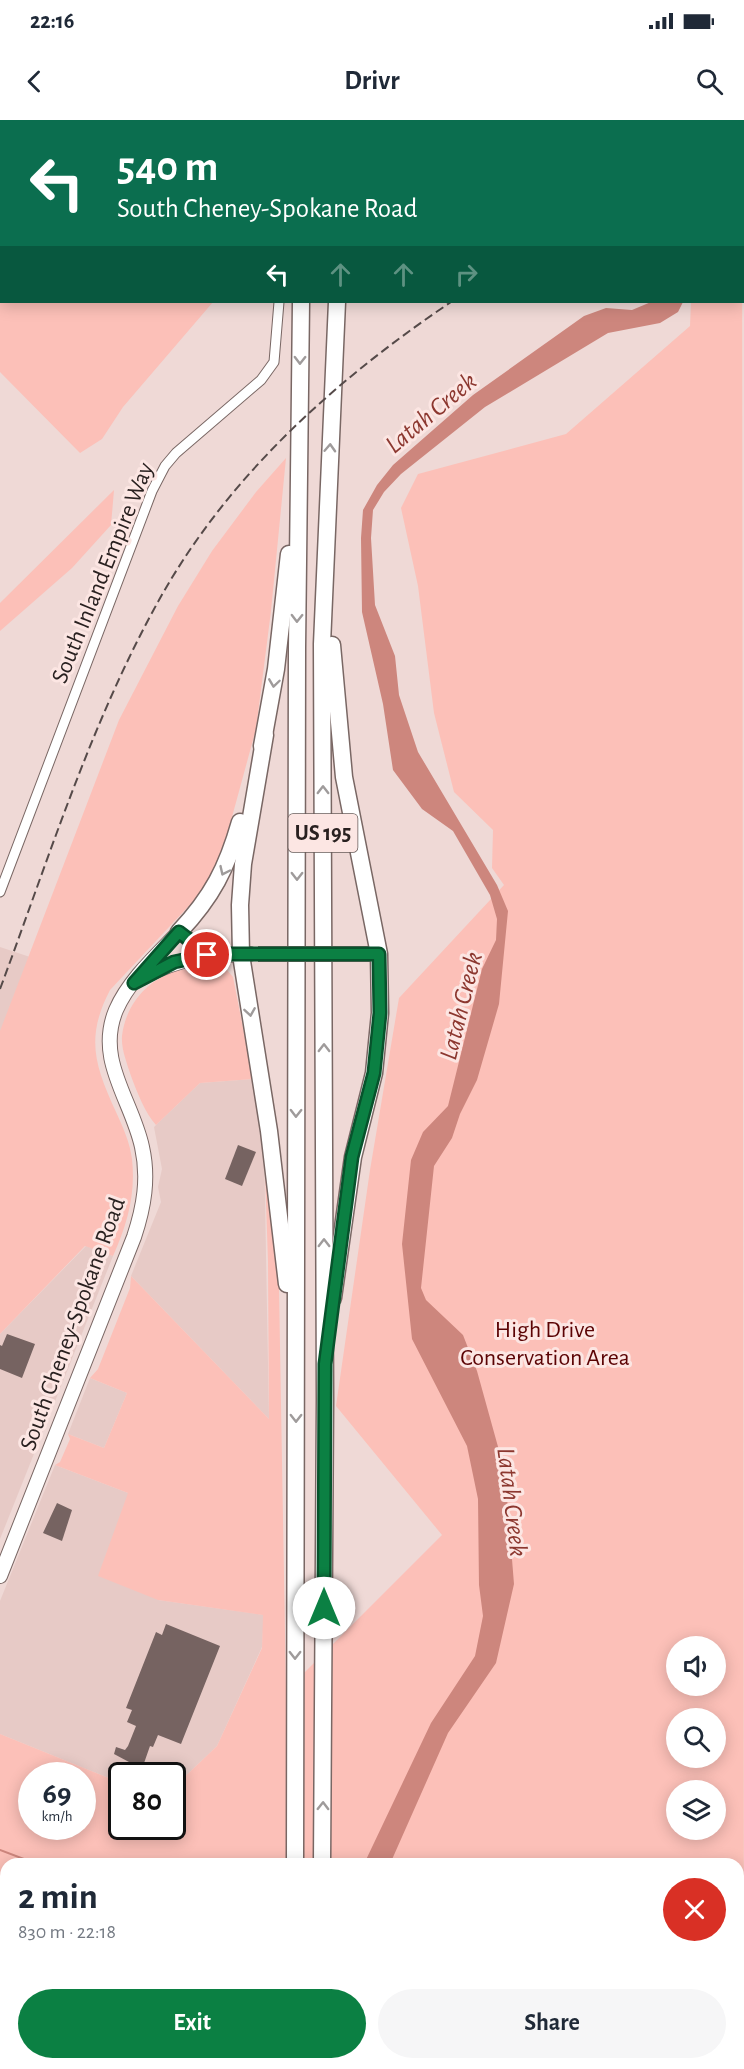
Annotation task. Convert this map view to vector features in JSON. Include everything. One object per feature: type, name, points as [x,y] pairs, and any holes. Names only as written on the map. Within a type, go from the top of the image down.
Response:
[{"type":"highway","name":"US 195","points":[[295,1858],[298,479],[301,303]]},
{"type":"highway","name":"US 195","points":[[322,1858],[325,1364],[322,644],[337,303]]},
{"type":"highway","points":[[296,1359],[269,1131],[241,955],[240,905],[243,864],[276,669],[298,479]]},
{"type":"highway","points":[[325,1364],[352,1157],[374,1073],[380,1013],[379,954],[348,803],[338,725],[332,642],[334,538],[328,483]]},
{"type":"highway","points":[[179,932],[209,898],[223,874],[234,845],[265,735]]},
{"type":"main road","name":"South Cheney-Spokane Road","points":[[0,1576],[134,1237],[143,1206],[145,1178],[142,1148],[112,1066],[109,1045],[116,1010],[134,983],[179,932],[192,942],[220,954]]},
{"type":"main road","name":"South Cheney-Spokane Road","points":[[134,983],[174,962],[220,954],[379,954]]},
{"type":"street","name":"South Inland Empire Way","points":[[0,892],[152,491],[165,466],[176,453],[261,380],[274,363],[279,303]]},
{"type":"shaded area","points":[[649,303],[682,303],[678,312],[660,323],[608,333],[485,407],[401,474],[384,492],[373,510],[371,538],[375,605],[395,656],[399,695],[418,752],[497,885],[508,911],[499,1004],[477,1080],[460,1114],[452,1138],[434,1166],[421,1288],[426,1300],[463,1335],[477,1371],[505,1472],[514,1584],[496,1663],[448,1733],[393,1858],[367,1858],[431,1723],[475,1656],[483,1616],[479,1585],[478,1499],[467,1446],[412,1339],[402,1244],[411,1160],[423,1132],[448,1106],[482,969],[496,940],[497,919],[490,895],[453,831],[422,809],[393,770],[383,704],[362,612],[363,510],[377,485],[393,465],[473,395],[584,316],[606,308],[632,310]]},
{"type":"shaded area","points":[[0,947],[33,958],[0,1055]]},
{"type":"shaded area","points":[[253,1079],[264,1144],[269,1419],[131,1276],[161,1202],[158,1187],[162,1169],[154,1127],[200,1083]]},
{"type":"shaded area","points":[[86,1246],[113,1256],[0,1539],[0,1334]]},
{"type":"shaded area","points":[[90,1378],[127,1393],[104,1448],[68,1434]]},
{"type":"shaded area","points":[[55,1465],[128,1493],[158,1600],[264,1615],[262,1647],[217,1746],[186,1776],[186,1762],[108,1762],[108,1778],[96,1773],[96,1762],[69,1762],[0,1734],[0,1601]]},
{"type":"green space","points":[[0,303],[212,303],[123,407],[102,439],[80,453],[0,372]]},
{"type":"green space","name":"High Drive Conservation Area","points":[[691,303],[742,303],[744,1858],[0,1858],[0,1734],[69,1762],[18,1762],[18,1840],[96,1840],[96,1773],[108,1778],[108,1840],[186,1840],[186,1776],[217,1746],[262,1648],[263,1615],[158,1600],[98,1576],[128,1493],[55,1465],[60,1462],[70,1439],[68,1434],[104,1448],[127,1393],[90,1378],[98,1369],[130,1288],[131,1276],[269,1419],[268,1261],[264,1144],[276,1227],[279,1289],[286,1691],[442,1535],[336,1406],[370,1170],[399,998],[504,885],[492,868],[493,830],[454,792],[434,713],[418,586],[401,508],[418,474],[566,434],[690,326]]},
{"type":"green space","points":[[286,458],[271,611],[256,729],[226,839],[201,893],[110,990],[97,1023],[95,1038],[98,1066],[126,1135],[132,1159],[133,1185],[122,1233],[113,1256],[85,1246],[0,1334],[0,1031],[119,720],[178,606],[212,551],[256,492]]},
{"type":"green space","points":[[114,490],[111,525],[72,568],[0,631],[0,603]]},
{"type":"green space","points":[[221,968],[227,970],[233,977],[253,1079],[200,1083],[156,1125],[148,1115],[139,1095],[123,1051],[122,1036],[129,1011],[143,991],[163,976],[188,969]]},
{"type":"building","points":[[238,1145],[256,1152],[242,1186],[225,1179]]},
{"type":"building","points":[[7,1334],[35,1344],[22,1378],[0,1369],[0,1345],[2,1346]]},
{"type":"building","points":[[57,1503],[72,1510],[62,1541],[43,1533]]},
{"type":"building","points":[[166,1624],[220,1646],[181,1744],[158,1735],[153,1747],[150,1746],[144,1762],[129,1762],[114,1754],[116,1747],[125,1750],[128,1746],[136,1726],[127,1722],[132,1710],[126,1708],[156,1632],[162,1635]]},
{"type":"waterway","points":[[0,1850],[21,1858]]},
{"type":"railway","points":[[0,989],[72,791],[112,694],[159,600],[187,555],[217,512],[287,434],[366,364],[450,303]]},
{"type":"route","points":[[207,955],[174,962],[134,983],[142,971],[179,932],[192,942],[220,954],[379,954],[380,1013],[374,1073],[352,1157],[325,1364],[324,1608]]},
{"type":"water label","name":"Latah Creek","points":[[431,413]]},
{"type":"water label","name":"Latah Creek","points":[[461,1006]]},
{"type":"water label","name":"Latah Creek","points":[[512,1502]]}]
